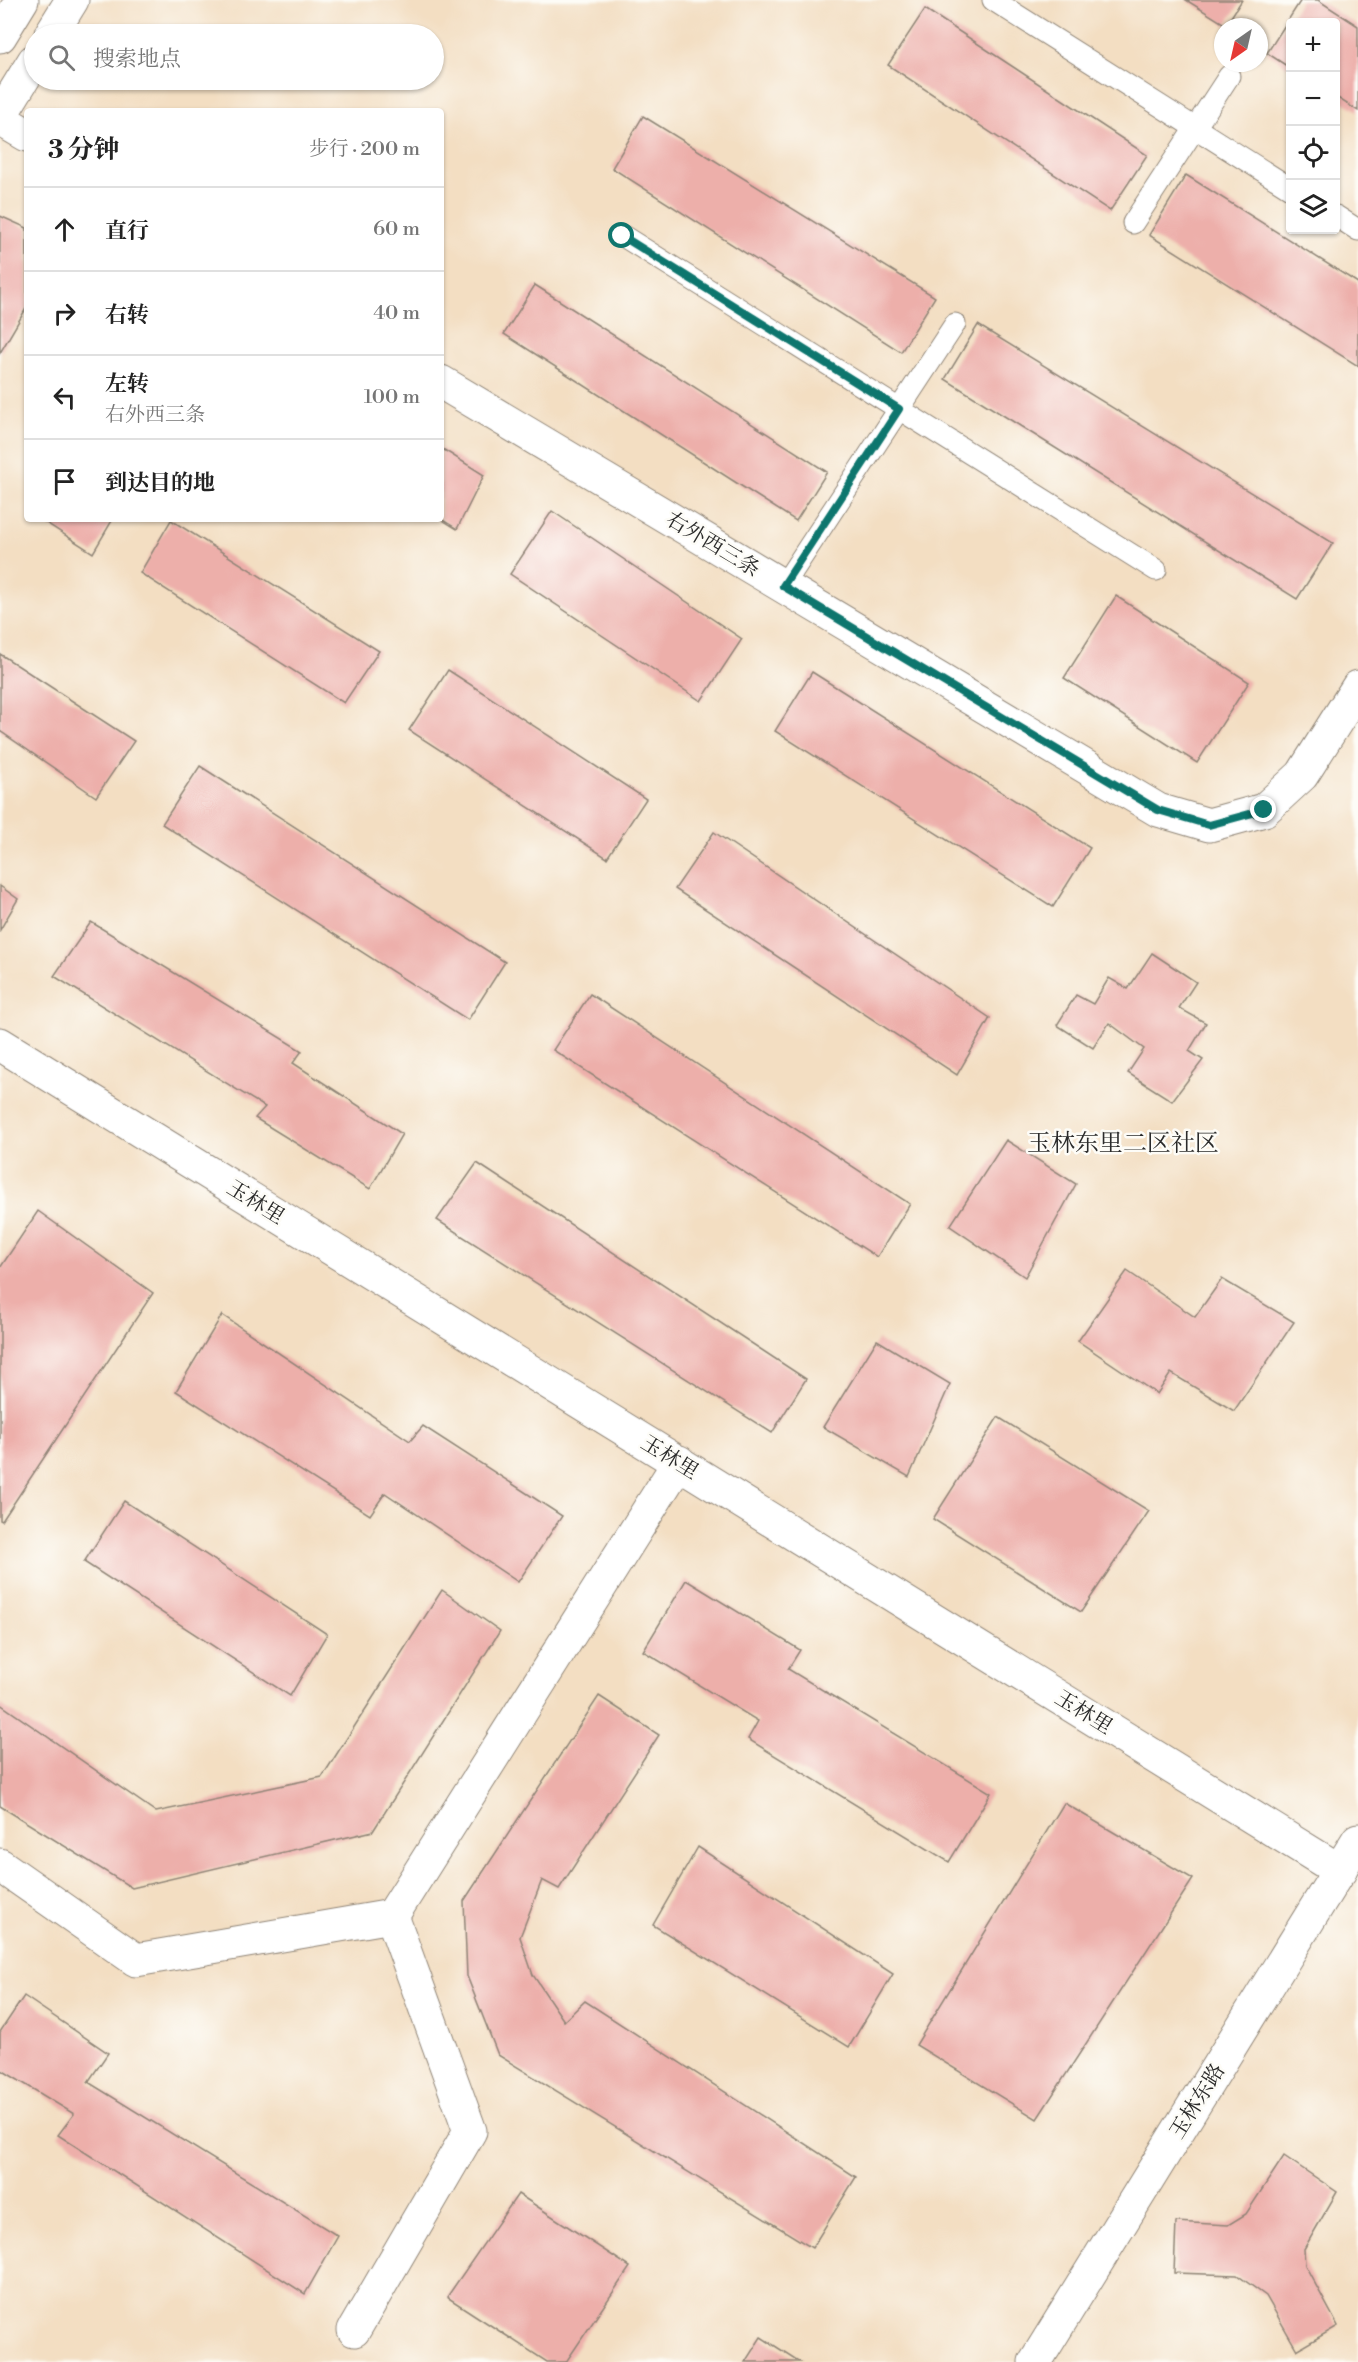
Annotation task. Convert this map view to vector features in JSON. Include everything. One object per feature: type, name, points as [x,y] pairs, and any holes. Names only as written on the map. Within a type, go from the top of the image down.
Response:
[{"type":"street","points":[[0,36],[22,0]]},
{"type":"street","points":[[57,24],[72,0]]},
{"type":"street","points":[[24,78],[0,118],[24,133]]},
{"type":"street","name":"右外西三条","points":[[444,384],[1158,810],[1209,825],[1264,810],[1302,775],[1358,687]]},
{"type":"street","name":"玉林里","points":[[0,1044],[1340,1871]]},
{"type":"street","points":[[0,1864],[136,1960],[392,1916],[679,1462]]},
{"type":"street","name":"玉林东路","points":[[1035,2362],[1358,1840]]},
{"type":"street","points":[[354,2330],[470,2131],[392,1916]]},
{"type":"lane","points":[[993,0],[1286,185]]},
{"type":"lane","points":[[1133,223],[1229,76]]},
{"type":"lane","points":[[1340,219],[1358,230]]},
{"type":"lane","points":[[622,236],[1156,570]]},
{"type":"lane","points":[[783,586],[955,324]]},
{"type":"building","points":[[1186,0],[1242,0],[1230,18],[1215,18]]},
{"type":"building","points":[[1301,0],[1318,0],[1358,26],[1358,111],[1340,100],[1340,18],[1289,18]]},
{"type":"building","points":[[925,9],[1147,155],[1110,211],[888,65]]},
{"type":"building","points":[[1286,23],[1286,65],[1268,51]]},
{"type":"building","points":[[643,116],[935,297],[901,352],[612,168]]},
{"type":"building","points":[[1186,175],[1358,283],[1358,366],[1149,235]]},
{"type":"building","points":[[0,216],[24,227],[24,312],[0,353]]},
{"type":"building","points":[[535,285],[827,472],[796,521],[504,334]]},
{"type":"building","points":[[978,325],[1333,543],[1297,599],[945,379]]},
{"type":"building","points":[[444,450],[484,475],[457,529],[444,521]]},
{"type":"building","points":[[552,511],[742,639],[701,701],[510,574]]},
{"type":"building","points":[[45,522],[111,522],[93,553]]},
{"type":"building","points":[[170,522],[174,522],[379,651],[344,703],[140,573]]},
{"type":"building","points":[[1116,596],[1249,682],[1197,763],[1064,678]]},
{"type":"building","points":[[0,654],[134,741],[96,797],[0,731]]},
{"type":"building","points":[[448,670],[646,799],[607,858],[409,730]]},
{"type":"building","points":[[812,672],[1090,848],[1053,907],[775,731]]},
{"type":"building","points":[[200,766],[505,962],[468,1020],[162,824]]},
{"type":"building","points":[[714,832],[990,1018],[957,1075],[675,889]]},
{"type":"building","points":[[0,886],[18,899],[0,930]]},
{"type":"building","points":[[91,922],[302,1051],[293,1063],[402,1134],[370,1189],[255,1118],[265,1107],[54,976]]},
{"type":"building","points":[[1152,953],[1196,982],[1179,1008],[1206,1023],[1189,1051],[1203,1060],[1172,1101],[1128,1073],[1144,1049],[1109,1023],[1093,1048],[1057,1025],[1076,995],[1093,1004],[1109,978],[1128,989]]},
{"type":"building","points":[[590,994],[910,1204],[877,1257],[553,1050]]},
{"type":"building","points":[[1006,1140],[1076,1184],[1025,1277],[950,1226]]},
{"type":"building","points":[[477,1163],[806,1379],[772,1433],[437,1220]]},
{"type":"building","points":[[38,1211],[153,1293],[2,1521],[0,1520],[0,1268]]},
{"type":"building","points":[[1127,1271],[1195,1317],[1222,1279],[1294,1322],[1234,1411],[1171,1373],[1157,1394],[1078,1341]]},
{"type":"building","points":[[222,1315],[410,1441],[423,1426],[562,1516],[518,1582],[385,1493],[370,1515],[176,1391]]},
{"type":"building","points":[[877,1340],[950,1384],[909,1477],[823,1427]]},
{"type":"building","points":[[998,1417],[1149,1511],[1081,1612],[933,1519]]},
{"type":"building","points":[[124,1501],[327,1634],[290,1696],[84,1562]]},
{"type":"building","points":[[686,1580],[800,1650],[788,1669],[991,1793],[949,1862],[748,1739],[758,1721],[643,1651]]},
{"type":"building","points":[[442,1590],[500,1631],[373,1831],[132,1888],[0,1806],[0,1704],[156,1812],[322,1777]]},
{"type":"building","points":[[599,1696],[659,1735],[559,1889],[542,1880],[520,1937],[533,1975],[564,2021],[585,2001],[856,2177],[812,2248],[498,2055],[467,1976],[464,1901]]},
{"type":"building","points":[[1064,1803],[1193,1879],[1037,2119],[916,2045]]},
{"type":"building","points":[[698,1847],[893,1974],[849,2047],[653,1925]]},
{"type":"building","points":[[24,1996],[108,2053],[88,2082],[338,2236],[305,2294],[58,2135],[74,2114],[0,2069],[0,2032]]},
{"type":"building","points":[[1284,2156],[1337,2192],[1304,2249],[1305,2265],[1338,2326],[1297,2350],[1266,2296],[1237,2275],[1174,2273],[1176,2222],[1228,2225],[1246,2214]]},
{"type":"building","points":[[518,2194],[630,2267],[566,2362],[547,2362],[447,2297]]},
{"type":"building","points":[[761,2337],[800,2362],[745,2362]]},
{"type":"district","name":"玉林东里二区社区","points":[[1123,1143]]},
{"type":"route","points":[[622,236],[899,409],[783,586],[1158,810],[1209,825],[1264,810]]}]
